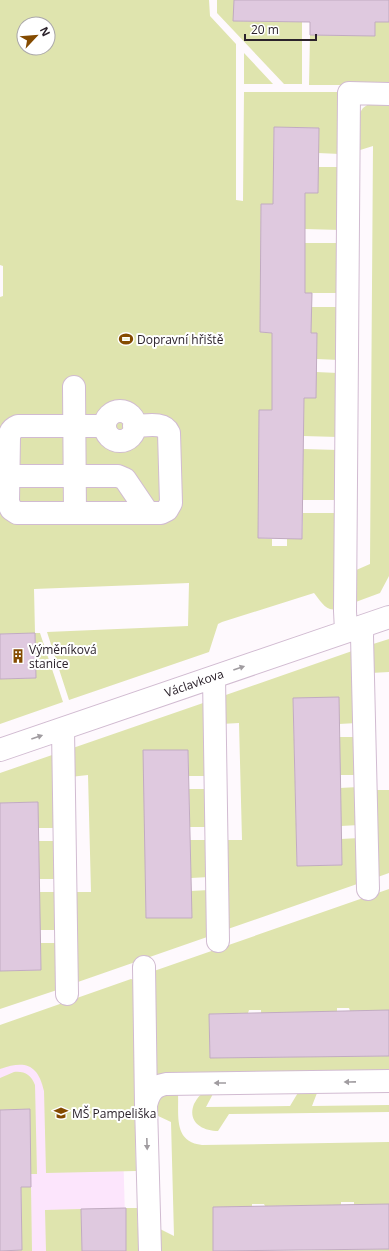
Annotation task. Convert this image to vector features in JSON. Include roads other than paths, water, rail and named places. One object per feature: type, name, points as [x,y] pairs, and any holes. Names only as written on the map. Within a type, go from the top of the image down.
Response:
[{"type":"street","points":[[368,888],[362,636],[355,628],[345,611],[349,93],[389,94]]},
{"type":"street","points":[[74,387],[75,513]]},
{"type":"street","points":[[112,433],[75,426],[18,426],[14,428],[8,436],[9,506],[17,513],[164,512],[170,507],[171,503],[170,437],[168,430],[161,426],[134,426],[133,419],[130,415],[122,411],[112,413],[108,416],[112,433],[118,476]]},
{"type":"street","points":[[8,476],[122,477],[125,479],[148,513]]},
{"type":"street","name":"Václavkova","points":[[0,750],[389,617]]},
{"type":"street","points":[[214,677],[213,694],[218,941]]},
{"type":"street","points":[[63,729],[68,994]]},
{"type":"street","points":[[144,967],[150,1251]]},
{"type":"street","points":[[146,1105],[148,1098],[155,1088],[159,1085],[166,1084],[389,1081]]},
{"type":"place","name":"Dopravní hřiště","points":[[126,339]]},
{"type":"place","name":"Výměníková stanice","points":[[18,656]]},
{"type":"place","name":"MŠ Pampeliška","points":[[61,1113]]}]
